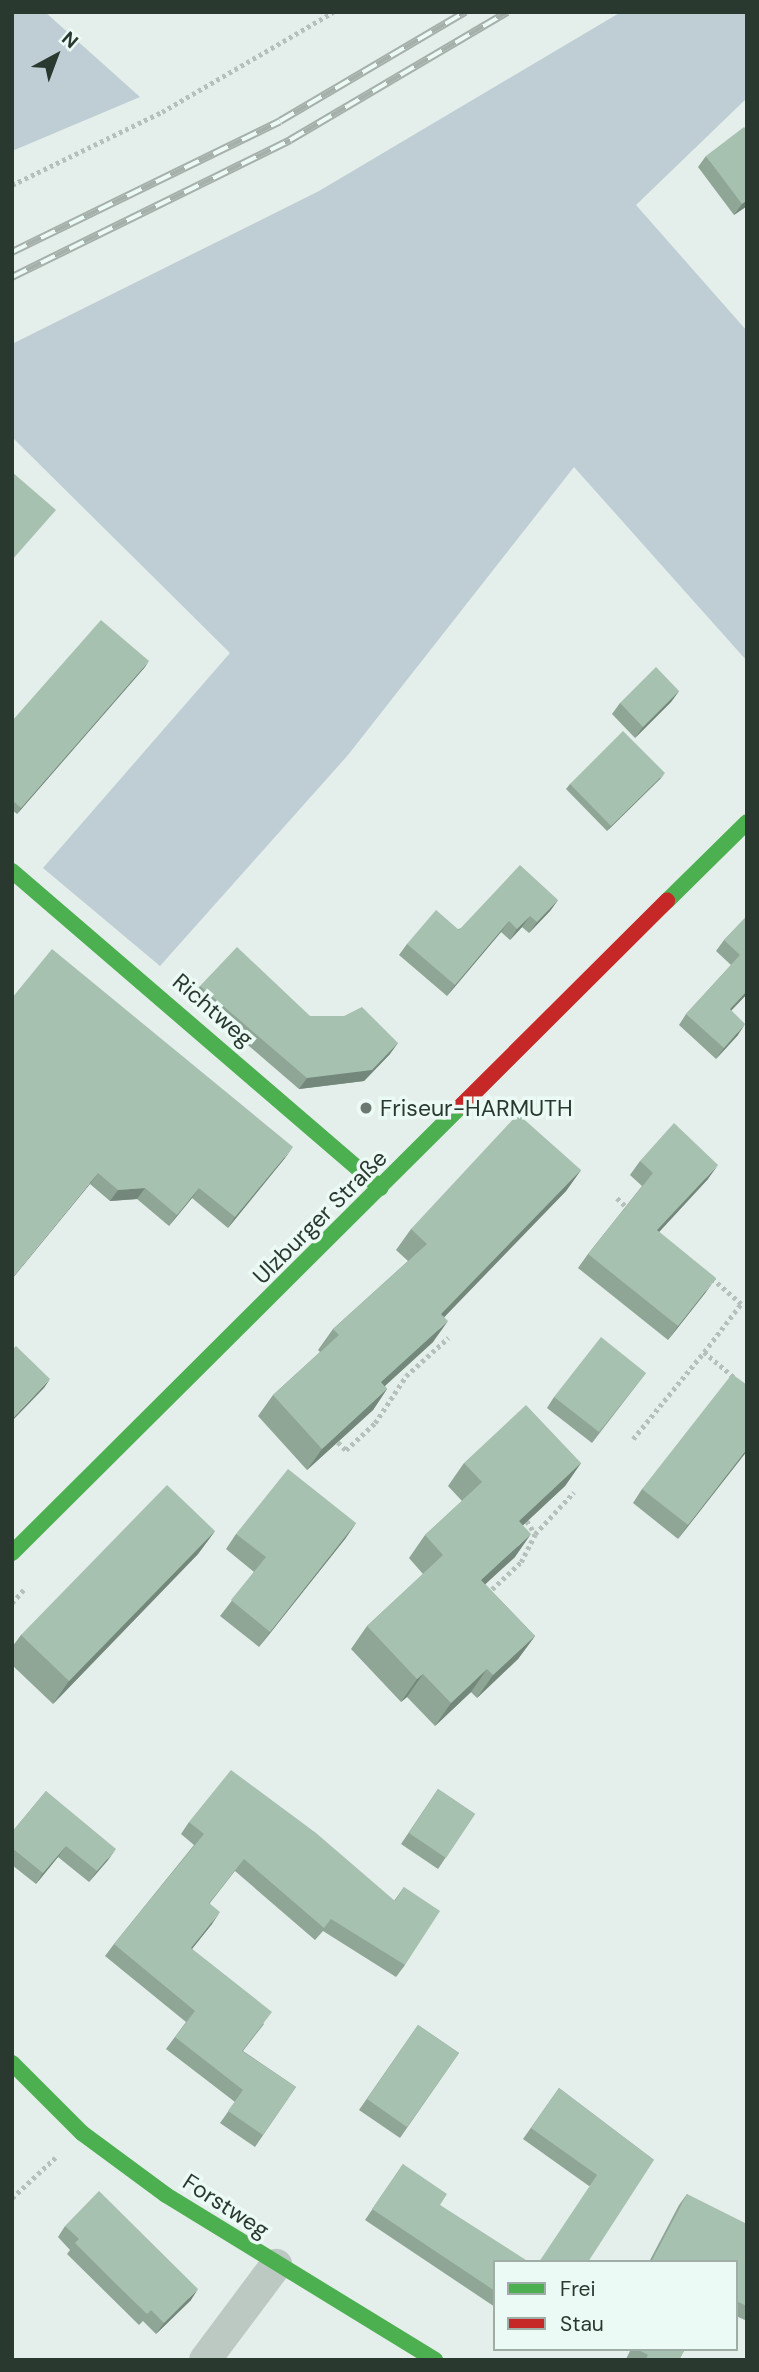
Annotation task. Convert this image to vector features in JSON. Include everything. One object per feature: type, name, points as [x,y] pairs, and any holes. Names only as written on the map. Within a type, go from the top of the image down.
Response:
[{"type":"main road","name":"Ulzburger Straße","points":[[12,1553],[747,822]]},
{"type":"main road","name":"Richtweg","points":[[12,871],[381,1188]]},
{"type":"main road","name":"Forstweg","points":[[12,2063],[82,2133],[166,2195],[276,2265],[435,2360]]},
{"type":"street","points":[[205,2360],[276,2265]]},
{"type":"path","points":[[12,185],[162,112],[333,12]]},
{"type":"path","points":[[617,1198],[637,1216]]},
{"type":"path","points":[[700,1269],[747,1309]]},
{"type":"path","points":[[633,1439],[741,1304]]},
{"type":"path","points":[[338,1442],[346,1450],[375,1423],[406,1376],[448,1338]]},
{"type":"path","points":[[704,1352],[738,1381]]},
{"type":"path","points":[[401,1371],[406,1376]]},
{"type":"path","points":[[477,1604],[521,1562],[535,1534],[574,1492]]},
{"type":"path","points":[[527,1521],[535,1534]]},
{"type":"path","points":[[12,1603],[30,1582]]},
{"type":"path","points":[[12,2198],[82,2133]]},
{"type":"shaded area","points":[[12,12],[45,12],[140,97],[12,151]]},
{"type":"shaded area","points":[[621,12],[747,12],[747,98],[636,205],[747,331],[747,661],[574,467],[348,755],[160,966],[43,868],[230,653],[12,437],[12,344],[319,191]]},
{"type":"building","points":[[744,127],[747,131],[747,200],[742,204],[706,156]]},
{"type":"building","points":[[12,472],[56,510],[12,560]]},
{"type":"building","points":[[101,620],[149,661],[21,808],[12,800],[12,721]]},
{"type":"building","points":[[656,667],[679,691],[643,727],[620,703]]},
{"type":"building","points":[[623,731],[665,773],[611,826],[570,784]]},
{"type":"building","points":[[520,865],[558,900],[537,922],[530,916],[517,929],[509,921],[455,985],[407,944],[436,910],[459,930]]},
{"type":"building","points":[[747,916],[747,991],[730,1009],[745,1024],[724,1048],[686,1014],[740,955],[724,940]]},
{"type":"building","points":[[237,947],[310,1016],[344,1016],[362,1007],[398,1043],[372,1070],[307,1078],[200,986]]},
{"type":"building","points":[[52,949],[293,1147],[235,1217],[199,1188],[177,1215],[145,1188],[118,1190],[98,1173],[12,1278],[12,998]]},
{"type":"building","points":[[518,1114],[581,1170],[441,1314],[448,1321],[381,1382],[387,1389],[322,1449],[273,1395],[339,1335],[333,1329],[427,1244],[411,1229]]},
{"type":"building","points":[[674,1123],[718,1165],[657,1230],[716,1278],[678,1326],[588,1254],[653,1173],[640,1161]]},
{"type":"building","points":[[601,1337],[646,1373],[599,1432],[554,1397]]},
{"type":"building","points":[[16,1346],[50,1379],[12,1419],[12,1350]]},
{"type":"building","points":[[732,1374],[747,1385],[747,1449],[688,1525],[642,1489]]},
{"type":"building","points":[[526,1405],[581,1463],[519,1521],[531,1534],[481,1580],[535,1636],[493,1675],[487,1669],[451,1703],[423,1674],[417,1679],[367,1626],[443,1555],[425,1535],[482,1482],[464,1463]]},
{"type":"building","points":[[288,1469],[356,1523],[270,1632],[231,1600],[266,1557],[236,1534]]},
{"type":"building","points":[[167,1485],[215,1531],[69,1681],[21,1635]]},
{"type":"building","points":[[231,1770],[316,1833],[395,1901],[404,1887],[440,1911],[405,1965],[331,1919],[324,1928],[244,1859],[209,1903],[220,1912],[191,1948],[272,2012],[242,2051],[296,2087],[263,2135],[228,2111],[243,2090],[175,2037],[195,2011],[114,1944],[204,1834],[189,1822]]},
{"type":"building","points":[[438,1789],[475,1814],[446,1858],[409,1833]]},
{"type":"building","points":[[46,1791],[116,1849],[97,1871],[66,1846],[43,1873],[12,1848],[12,1832]]},
{"type":"building","points":[[418,2025],[459,2053],[407,2127],[367,2099]]},
{"type":"building","points":[[559,2088],[654,2160],[589,2260],[540,2260],[597,2175],[531,2128]]},
{"type":"building","points":[[403,2164],[447,2194],[440,2205],[526,2260],[493,2260],[493,2290],[372,2209]]},
{"type":"building","points":[[99,2191],[198,2289],[164,2323],[151,2310],[147,2314],[116,2284],[75,2243],[79,2239],[65,2226]]},
{"type":"building","points":[[687,2194],[747,2224],[747,2306],[738,2302],[738,2260],[652,2260]]},
{"type":"building","points":[[641,2351],[684,2351],[679,2360],[645,2360],[648,2355]]},
{"type":"railway","points":[[12,252],[280,121],[465,12]]},
{"type":"railway","points":[[12,277],[290,140],[507,12]]},
{"type":"traffic: fast","points":[[667,901],[747,822]]},
{"type":"traffic: fast","points":[[12,871],[381,1188]]},
{"type":"traffic: fast","points":[[12,1553],[461,1106]]},
{"type":"traffic: fast","points":[[12,2063],[82,2133],[166,2195],[435,2360]]},
{"type":"traffic: jam","points":[[461,1106],[667,901]]},
{"type":"place","name":"Friseur-HARMUTH","points":[[366,1108]]}]
